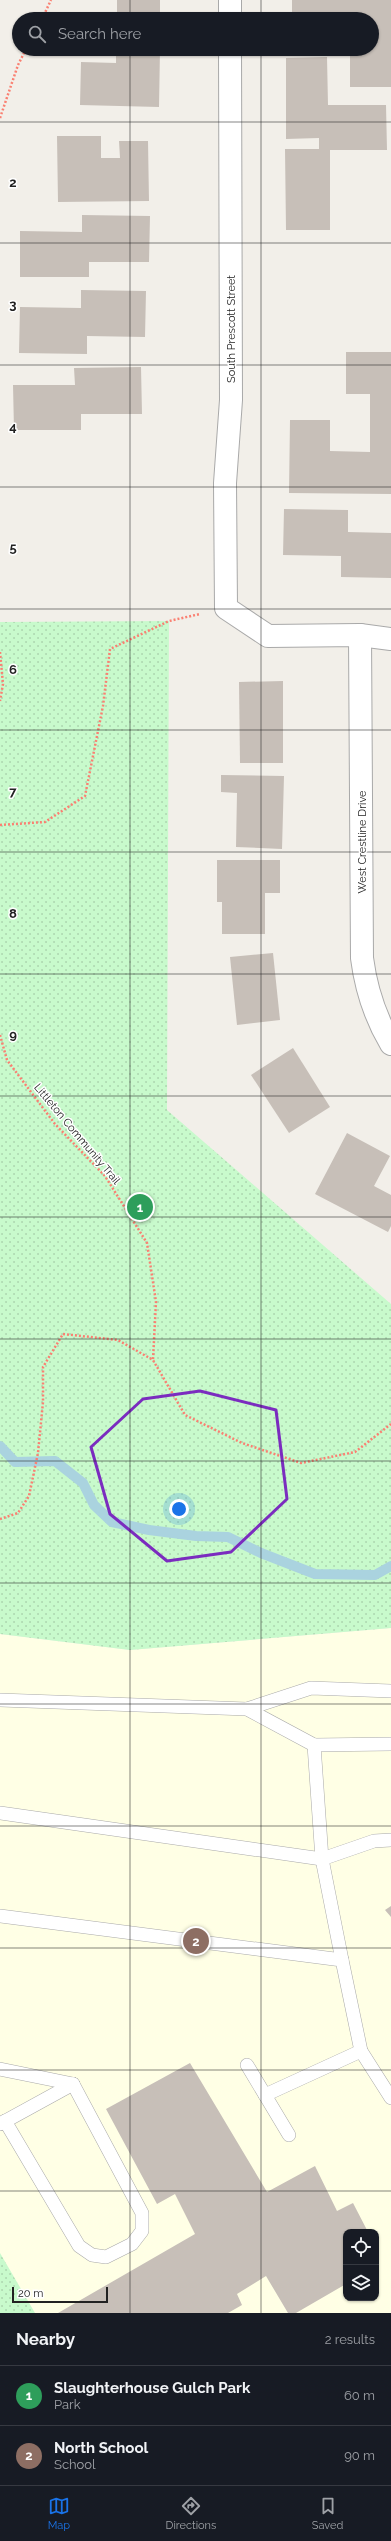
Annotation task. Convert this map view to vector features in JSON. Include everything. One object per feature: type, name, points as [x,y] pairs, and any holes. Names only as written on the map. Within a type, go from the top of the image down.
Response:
[{"type":"street","points":[[230,0],[230,12]]},
{"type":"street","name":"South Prescott Street","points":[[226,608],[225,483],[231,400],[230,56]]},
{"type":"street","points":[[226,608],[268,636],[360,635],[391,639]]},
{"type":"street","name":"West Crestline Drive","points":[[360,635],[362,958],[365,980],[378,1023],[391,1044]]},
{"type":"lane","points":[[0,1700],[247,1708],[312,1688],[391,1691]]},
{"type":"lane","points":[[247,1708],[314,1745],[391,1744]]},
{"type":"lane","points":[[314,1745],[322,1860],[361,2051],[391,2098]]},
{"type":"lane","points":[[0,1813],[322,1860],[374,1841],[391,1840]]},
{"type":"lane","points":[[0,1916],[342,1960]]},
{"type":"lane","points":[[265,2096],[361,2051]]},
{"type":"lane","points":[[247,2065],[289,2135]]},
{"type":"lane","points":[[0,2069],[73,2084]]},
{"type":"lane","points":[[73,2084],[142,2213],[142,2231],[132,2244],[106,2257],[92,2256],[79,2246],[3,2122],[73,2084]]},
{"type":"path","points":[[45,12],[51,0]]},
{"type":"path","points":[[0,118],[22,56]]},
{"type":"path","points":[[0,825],[45,822],[84,796],[104,706],[110,649],[169,621],[226,608]]},
{"type":"path","points":[[0,652],[3,684],[0,701]]},
{"type":"path","name":"Littleton Community Trail","points":[[0,1035],[7,1060],[55,1124],[105,1176],[147,1243],[156,1302],[153,1360]]},
{"type":"path","points":[[0,1519],[18,1514],[29,1496],[38,1453],[43,1402],[43,1367],[63,1334],[118,1340],[153,1360],[185,1415],[242,1443],[301,1463],[355,1452],[391,1424]]},
{"type":"highlighted area","points":[[200,1391],[276,1410],[287,1499],[231,1552],[167,1561],[110,1514],[91,1447],[143,1399]]},
{"type":"shaded area","points":[[391,1628],[391,2313],[0,2313],[0,1634],[130,1650]]},
{"type":"green space","points":[[169,621],[167,1110],[391,1304],[391,1628],[130,1650],[0,1634],[0,622]]},
{"type":"green space","points":[[0,2253],[35,2313],[0,2313]]},
{"type":"building","points":[[117,0],[160,0],[160,12],[117,12]]},
{"type":"building","points":[[292,0],[391,0],[391,87],[350,87],[350,56],[379,56],[379,12],[292,12]]},
{"type":"building","points":[[116,56],[160,56],[159,107],[80,105],[81,62],[116,63]]},
{"type":"building","points":[[327,57],[328,105],[386,105],[387,150],[330,150],[330,230],[286,230],[285,149],[319,149],[319,138],[286,139],[286,58]]},
{"type":"building","points":[[57,136],[101,136],[101,158],[120,158],[119,141],[148,141],[149,201],[58,202]]},
{"type":"building","points":[[82,215],[150,216],[149,262],[89,262],[89,277],[20,277],[20,231],[82,232]]},
{"type":"building","points":[[81,290],[146,291],[145,337],[87,336],[87,354],[19,353],[20,307],[81,308]]},
{"type":"building","points":[[346,352],[391,352],[391,494],[289,493],[290,420],[330,420],[330,451],[370,452],[370,394],[346,394]]},
{"type":"building","points":[[141,367],[142,414],[81,414],[81,430],[14,430],[13,385],[75,385],[74,368]]},
{"type":"building","points":[[284,509],[348,510],[348,532],[391,533],[391,578],[341,577],[341,556],[283,555]]},
{"type":"building","points":[[283,681],[283,763],[240,763],[239,682]]},
{"type":"building","points":[[221,775],[284,776],[282,849],[236,847],[237,793],[221,792]]},
{"type":"building","points":[[217,860],[280,860],[280,893],[265,893],[265,934],[222,934],[222,902],[217,902]]},
{"type":"building","points":[[273,953],[280,1020],[237,1025],[230,957]]},
{"type":"building","points":[[293,1048],[330,1107],[289,1133],[251,1075]]},
{"type":"building","points":[[347,1133],[390,1156],[374,1186],[391,1195],[391,1226],[388,1232],[315,1194]]},
{"type":"building","points":[[391,1906],[391,1917],[385,1910]]},
{"type":"building","points":[[190,2063],[267,2192],[315,2166],[337,2211],[353,2203],[366,2229],[343,2229],[343,2286],[296,2313],[288,2313],[266,2276],[237,2294],[242,2305],[228,2313],[58,2313],[195,2234],[175,2194],[157,2204],[106,2109]]},
{"type":"waterway","points":[[0,1446],[15,1462],[55,1461],[83,1483],[94,1505],[112,1522],[149,1530],[196,1536],[228,1537],[261,1553],[315,1574],[375,1575],[391,1566]]},
{"type":"place","name":"Slaughterhouse Gulch Park","points":[[140,1207]]},
{"type":"place","name":"North School","points":[[196,1941]]}]
